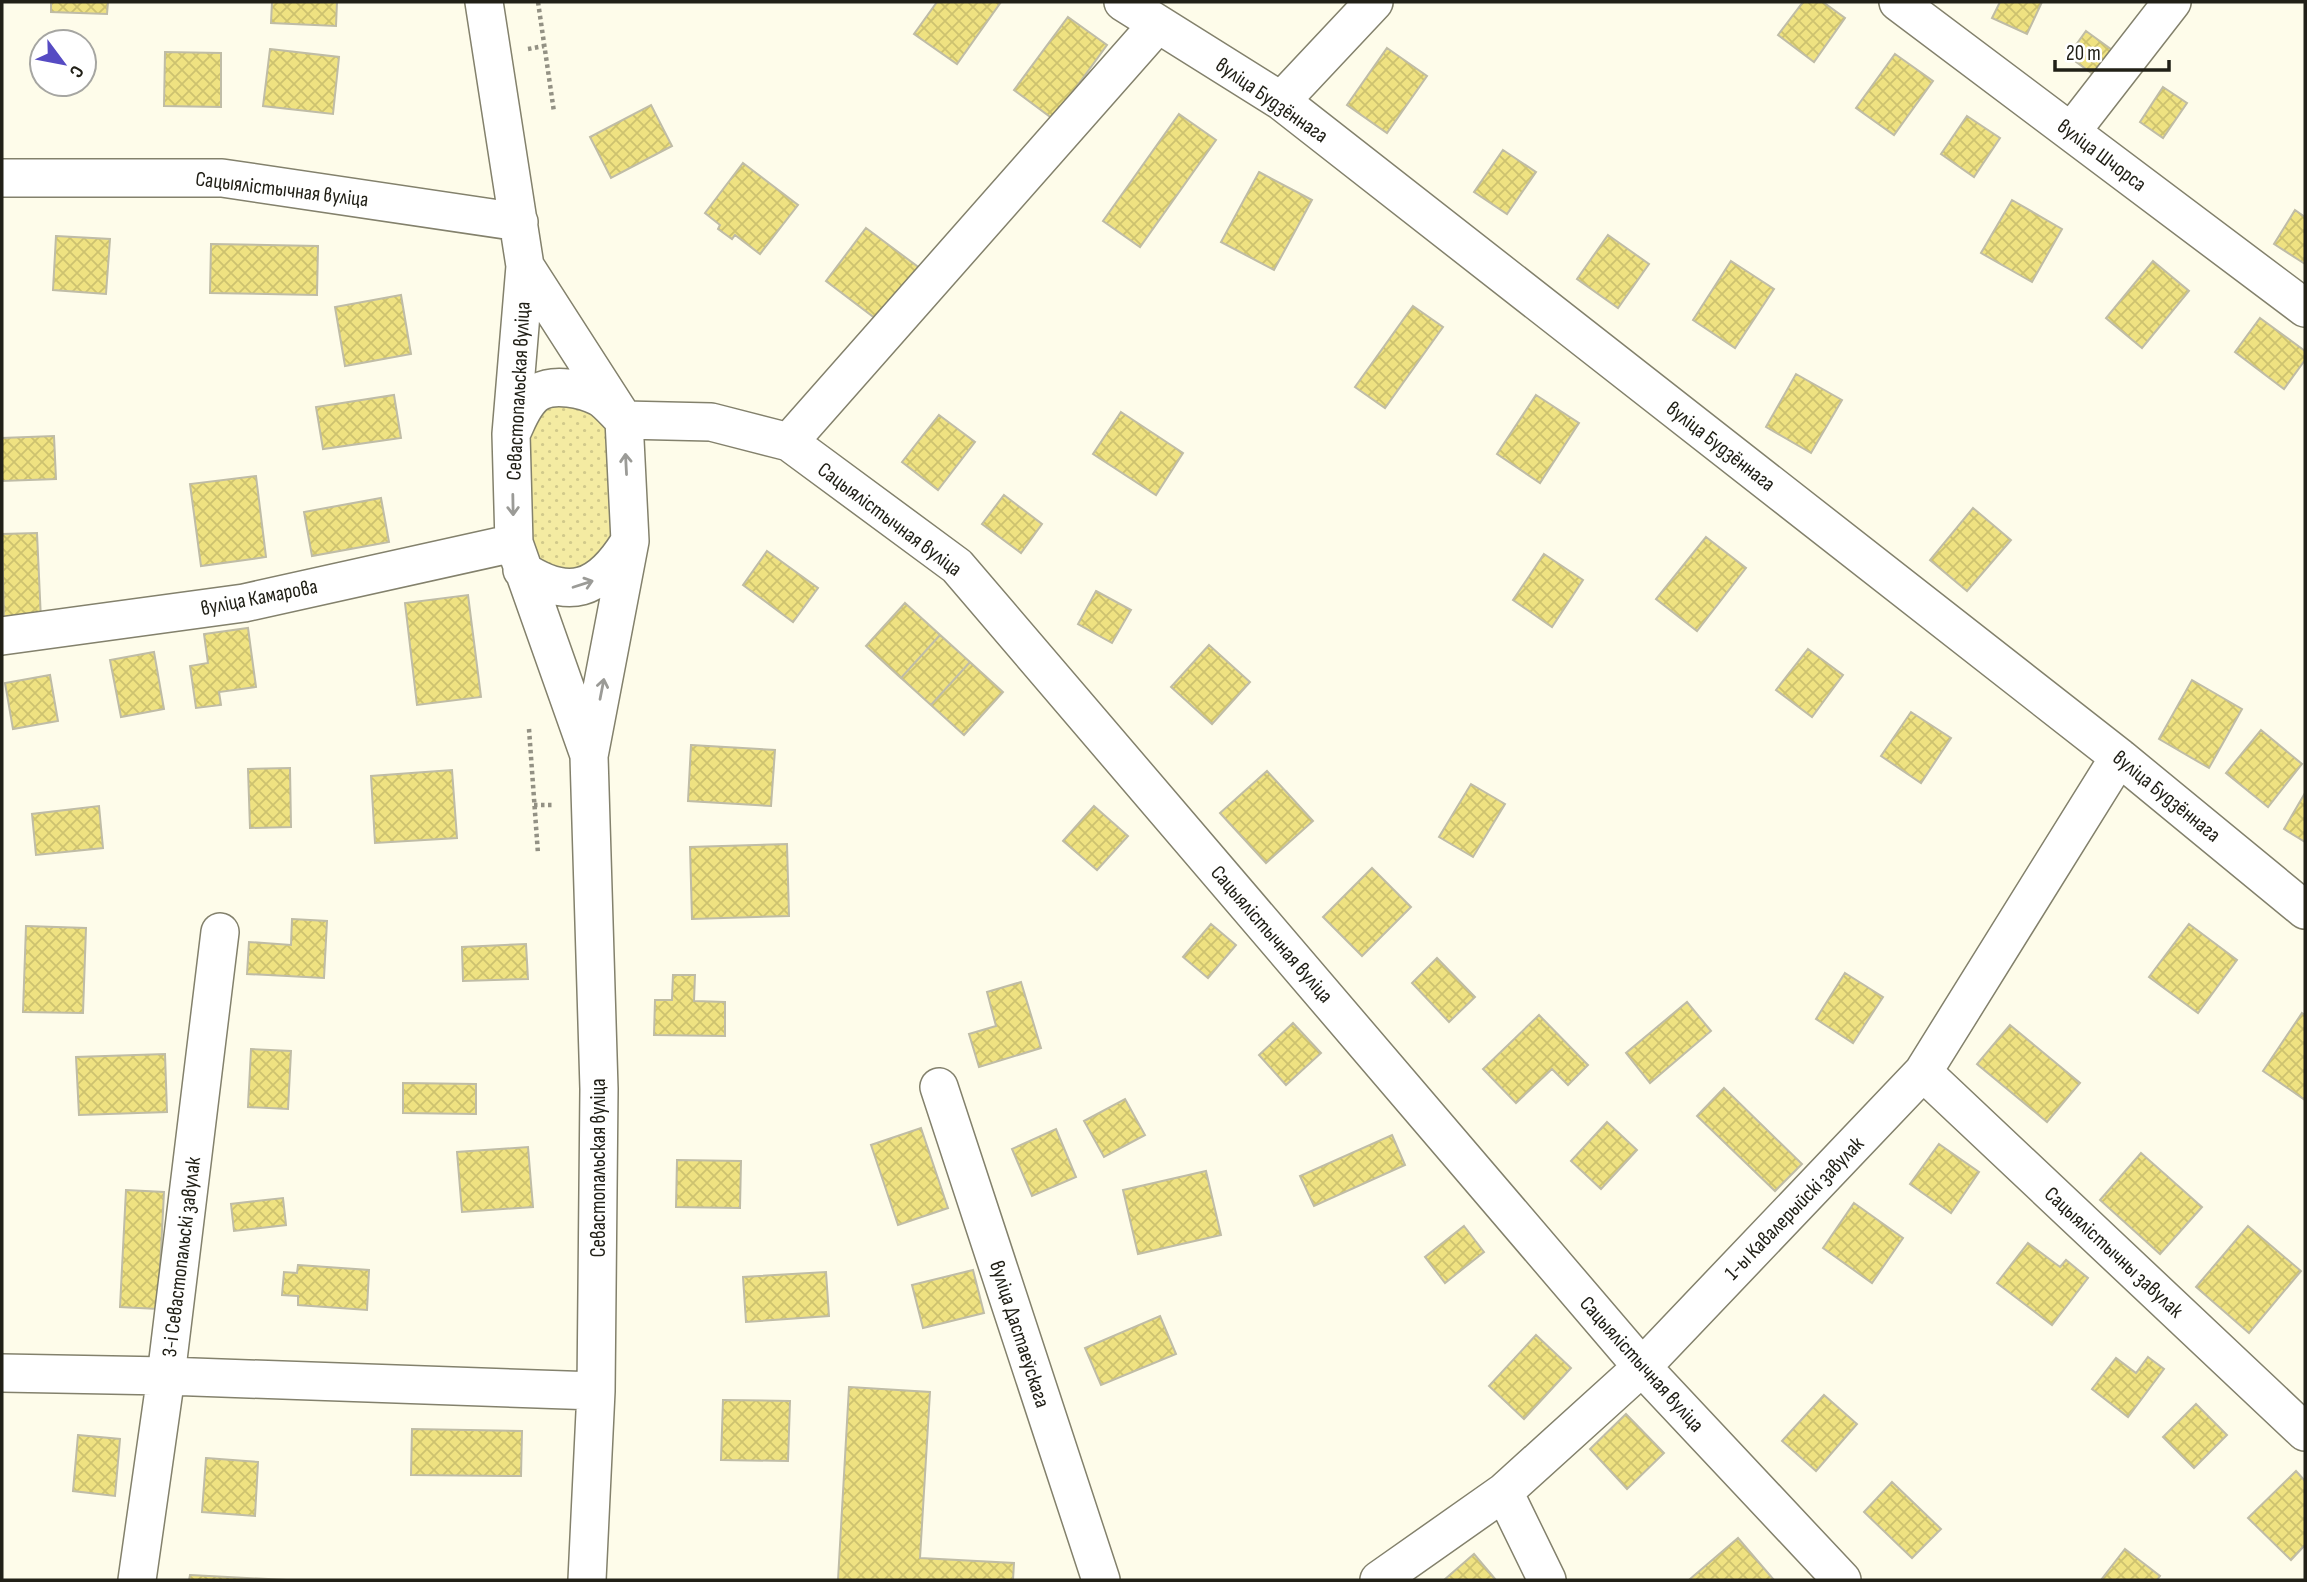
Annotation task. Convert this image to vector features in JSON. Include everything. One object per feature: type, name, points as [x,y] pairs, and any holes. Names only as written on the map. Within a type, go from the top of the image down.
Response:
[{"type":"street","name":"Севастопальская вуліца","points":[[484,2],[525,266],[511,434],[518,557],[589,756]]},
{"type":"street","name":"вуліца Будзённага","points":[[1123,2],[1280,101],[2119,757],[2305,910]]},
{"type":"street","points":[[1280,101],[1374,2]]},
{"type":"street","name":"вуліца Шчорса","points":[[1898,2],[2305,308]]},
{"type":"street","points":[[2071,132],[2172,2]]},
{"type":"street","points":[[789,442],[1157,25]]},
{"type":"street","name":"Сацыялістычная вуліца","points":[[2,178],[222,178],[519,222]]},
{"type":"street","name":"Севастопальская вуліца","points":[[525,266],[624,420],[630,541],[589,756],[599,1089],[596,1391],[587,1580]]},
{"type":"street","points":[[511,434],[524,407],[538,392],[556,387],[579,390],[600,398],[624,420]]},
{"type":"street","name":"Сацыялістычная вуліца","points":[[624,420],[711,422],[789,442],[957,566],[1642,1367],[1842,1580]]},
{"type":"street","points":[[518,557],[540,582],[559,589],[579,587],[599,578],[616,562],[630,541]]},
{"type":"street","name":"вуліца Камарова","points":[[2,636],[244,603],[518,557]]},
{"type":"street","name":"1-ы Кавалерыйскі завулак","points":[[1379,1580],[1504,1492],[1642,1367],[1923,1072],[2119,757]]},
{"type":"street","name":"3-і Севастопальскі завулак","points":[[137,1580],[166,1376],[220,932]]},
{"type":"street","name":"Сацыялістычны завулак","points":[[1923,1072],[2305,1432]]},
{"type":"street","name":"вуліца Дастаеўскага","points":[[939,1087],[1101,1580]]},
{"type":"street","points":[[2,1374],[166,1376],[596,1391]]},
{"type":"street","points":[[1504,1492],[1547,1580]]},
{"type":"path","points":[[538,2],[554,112]]},
{"type":"path","points":[[529,729],[538,854]]},
{"type":"shaded area","points":[[566,404],[598,415],[609,433],[614,534],[585,572],[552,569],[546,566],[536,553],[532,543],[523,480],[523,447],[532,420],[543,411]]},
{"type":"building","points":[[51,2],[108,2],[107,14],[51,12]]},
{"type":"building","points":[[272,2],[337,2],[336,26],[271,23]]},
{"type":"building","points":[[937,2],[1001,2],[957,64],[914,34]]},
{"type":"building","points":[[1803,2],[1823,2],[1845,18],[1814,62],[1778,35]]},
{"type":"building","points":[[2000,2],[2042,2],[2027,34],[1992,18]]},
{"type":"building","points":[[1068,17],[1107,45],[1053,119],[1014,90]]},
{"type":"building","points":[[2086,31],[2119,55],[2101,80],[2068,56]]},
{"type":"building","points":[[1387,48],[1427,76],[1387,133],[1347,105]]},
{"type":"building","points":[[270,49],[339,57],[333,114],[263,106]]},
{"type":"building","points":[[165,52],[221,53],[221,107],[164,106]]},
{"type":"building","points":[[1895,54],[1933,81],[1894,135],[1856,108]]},
{"type":"building","points":[[2163,87],[2187,103],[2163,138],[2140,122]]},
{"type":"building","points":[[651,105],[672,146],[611,178],[590,137]]},
{"type":"building","points":[[1179,114],[1216,140],[1140,247],[1103,221]]},
{"type":"building","points":[[1967,116],[2000,138],[1974,177],[1941,154]]},
{"type":"building","points":[[1503,150],[1536,172],[1507,214],[1474,192]]},
{"type":"building","points":[[743,163],[798,205],[760,254],[735,235],[732,239],[718,229],[720,225],[705,213]]},
{"type":"building","points":[[1259,172],[1312,200],[1274,270],[1221,242]]},
{"type":"building","points":[[2012,200],[2062,229],[2032,282],[1981,253]]},
{"type":"building","points":[[2295,210],[2305,217],[2305,264],[2274,244]]},
{"type":"building","points":[[866,228],[925,272],[884,325],[826,281]]},
{"type":"building","points":[[1608,235],[1649,264],[1618,308],[1577,279]]},
{"type":"building","points":[[56,236],[110,239],[106,294],[53,290]]},
{"type":"building","points":[[211,244],[318,246],[317,295],[210,293]]},
{"type":"building","points":[[1731,261],[1774,289],[1735,348],[1693,320]]},
{"type":"building","points":[[2153,261],[2189,291],[2142,348],[2106,318]]},
{"type":"building","points":[[401,295],[411,354],[345,366],[335,307]]},
{"type":"building","points":[[1413,306],[1443,327],[1385,408],[1355,387]]},
{"type":"building","points":[[2260,318],[2305,351],[2305,360],[2284,389],[2235,352]]},
{"type":"building","points":[[1796,374],[1842,400],[1811,453],[1766,427]]},
{"type":"building","points":[[394,395],[401,438],[323,449],[316,407]]},
{"type":"building","points":[[1536,395],[1579,423],[1540,483],[1497,454]]},
{"type":"building","points":[[1121,412],[1183,453],[1156,495],[1093,454]]},
{"type":"building","points":[[939,415],[975,442],[938,490],[902,462]]},
{"type":"building","points":[[54,436],[56,479],[2,481],[2,438]]},
{"type":"building","points":[[256,476],[266,557],[201,566],[190,484]]},
{"type":"building","points":[[1004,495],[1042,524],[1021,553],[982,524]]},
{"type":"building","points":[[381,498],[389,542],[312,556],[304,512]]},
{"type":"building","points":[[1973,508],[2011,540],[1967,591],[1930,560]]},
{"type":"building","points":[[37,533],[41,620],[4,622],[2,534]]},
{"type":"building","points":[[1706,537],[1746,568],[1697,631],[1656,599]]},
{"type":"building","points":[[767,551],[818,588],[793,622],[743,585]]},
{"type":"building","points":[[1544,554],[1583,580],[1552,627],[1513,600]]},
{"type":"building","points":[[1096,591],[1131,610],[1112,643],[1078,624]]},
{"type":"building","points":[[468,595],[481,697],[417,705],[405,603]]},
{"type":"building","points":[[905,603],[1003,692],[964,735],[866,646]]},
{"type":"building","points":[[905,603],[940,635],[901,678],[866,646]]},
{"type":"building","points":[[248,628],[256,687],[219,692],[221,705],[196,708],[190,666],[208,663],[204,634]]},
{"type":"building","points":[[940,635],[970,662],[931,705],[901,678]]},
{"type":"building","points":[[1209,645],[1250,682],[1212,724],[1171,687]]},
{"type":"building","points":[[1808,649],[1843,675],[1812,717],[1776,690]]},
{"type":"building","points":[[154,652],[164,709],[121,717],[110,660]]},
{"type":"building","points":[[970,662],[1003,692],[964,735],[931,705]]},
{"type":"building","points":[[50,675],[58,721],[13,729],[5,683]]},
{"type":"building","points":[[2192,680],[2242,709],[2209,768],[2159,739]]},
{"type":"building","points":[[1911,712],[1951,738],[1921,783],[1881,756]]},
{"type":"building","points":[[2261,730],[2302,764],[2268,807],[2226,773]]},
{"type":"building","points":[[691,745],[775,750],[771,806],[688,801]]},
{"type":"building","points":[[290,768],[291,827],[250,828],[248,769]]},
{"type":"building","points":[[452,770],[457,838],[375,843],[371,776]]},
{"type":"building","points":[[1267,771],[1313,821],[1266,863],[1220,813]]},
{"type":"building","points":[[1471,784],[1505,804],[1473,857],[1439,837]]},
{"type":"building","points":[[2305,793],[2305,842],[2284,829]]},
{"type":"building","points":[[99,806],[103,848],[36,855],[32,814]]},
{"type":"building","points":[[1094,806],[1128,836],[1097,870],[1063,841]]},
{"type":"building","points":[[787,844],[789,916],[692,919],[690,847]]},
{"type":"building","points":[[1372,868],[1411,907],[1362,956],[1323,917]]},
{"type":"building","points":[[292,919],[327,921],[324,978],[247,974],[249,942],[291,945]]},
{"type":"building","points":[[1211,924],[1236,945],[1208,978],[1183,957]]},
{"type":"building","points":[[2189,924],[2237,960],[2198,1013],[2149,977]]},
{"type":"building","points":[[26,926],[86,928],[83,1013],[23,1012]]},
{"type":"building","points":[[526,944],[528,979],[463,981],[462,947]]},
{"type":"building","points":[[1437,958],[1475,997],[1449,1022],[1412,983]]},
{"type":"building","points":[[1845,973],[1883,997],[1853,1043],[1816,1019]]},
{"type":"building","points":[[673,975],[695,975],[694,1001],[725,1002],[725,1036],[654,1035],[655,1000],[672,1000]]},
{"type":"building","points":[[1021,982],[1041,1048],[979,1067],[969,1034],[996,1026],[987,992]]},
{"type":"building","points":[[1687,1002],[1711,1031],[1650,1083],[1626,1053]]},
{"type":"building","points":[[2302,1013],[2305,1015],[2305,1100],[2263,1071]]},
{"type":"building","points":[[1539,1015],[1588,1065],[1568,1085],[1552,1069],[1516,1103],[1483,1069]]},
{"type":"building","points":[[1293,1023],[1321,1053],[1286,1085],[1259,1055]]},
{"type":"building","points":[[2010,1025],[2080,1083],[2047,1122],[1977,1064]]},
{"type":"building","points":[[251,1049],[291,1051],[288,1109],[248,1107]]},
{"type":"building","points":[[165,1054],[167,1112],[79,1115],[76,1057]]},
{"type":"building","points":[[403,1083],[476,1084],[476,1114],[403,1113]]},
{"type":"building","points":[[1724,1088],[1802,1164],[1775,1191],[1697,1116]]},
{"type":"building","points":[[1125,1099],[1145,1135],[1104,1157],[1084,1121]]},
{"type":"building","points":[[1607,1122],[1637,1150],[1601,1189],[1571,1161]]},
{"type":"building","points":[[921,1128],[948,1208],[898,1225],[871,1145]]},
{"type":"building","points":[[1056,1129],[1076,1177],[1032,1196],[1012,1149]]},
{"type":"building","points":[[1392,1135],[1405,1165],[1314,1206],[1300,1176]]},
{"type":"building","points":[[1939,1144],[1979,1172],[1951,1213],[1910,1184]]},
{"type":"building","points":[[528,1147],[533,1207],[462,1212],[457,1152]]},
{"type":"building","points":[[2141,1153],[2202,1207],[2160,1254],[2100,1200]]},
{"type":"building","points":[[677,1160],[741,1161],[740,1208],[676,1207]]},
{"type":"building","points":[[1206,1171],[1221,1235],[1138,1254],[1123,1190]]},
{"type":"building","points":[[126,1190],[164,1192],[158,1309],[120,1307]]},
{"type":"building","points":[[283,1198],[286,1225],[234,1231],[231,1204]]},
{"type":"building","points":[[1854,1203],[1903,1238],[1872,1283],[1823,1248]]},
{"type":"building","points":[[1464,1226],[1484,1252],[1445,1283],[1425,1257]]},
{"type":"building","points":[[2248,1226],[2301,1271],[2249,1333],[2196,1287]]},
{"type":"building","points":[[2028,1243],[2060,1267],[2066,1260],[2088,1278],[2052,1325],[1997,1283]]},
{"type":"building","points":[[298,1265],[369,1270],[367,1310],[298,1305],[298,1296],[282,1295],[284,1272],[297,1273]]},
{"type":"building","points":[[973,1270],[984,1313],[923,1328],[912,1285]]},
{"type":"building","points":[[826,1272],[829,1316],[746,1322],[743,1277]]},
{"type":"building","points":[[1160,1316],[1176,1354],[1101,1385],[1085,1348]]},
{"type":"building","points":[[1536,1335],[1571,1368],[1524,1419],[1489,1386]]},
{"type":"building","points":[[2148,1357],[2164,1369],[2128,1417],[2092,1389],[2116,1358],[2136,1373]]},
{"type":"building","points":[[849,1387],[930,1392],[920,1558],[1014,1563],[1013,1580],[838,1580]]},
{"type":"building","points":[[1824,1395],[1857,1424],[1816,1471],[1782,1441]]},
{"type":"building","points":[[723,1400],[790,1401],[788,1461],[721,1460]]},
{"type":"building","points":[[2196,1404],[2227,1435],[2194,1468],[2163,1437]]},
{"type":"building","points":[[1626,1414],[1664,1453],[1627,1489],[1590,1449]]},
{"type":"building","points":[[412,1429],[522,1431],[521,1476],[411,1475]]},
{"type":"building","points":[[78,1435],[120,1439],[115,1496],[73,1491]]},
{"type":"building","points":[[206,1458],[258,1462],[255,1516],[202,1512]]},
{"type":"building","points":[[2296,1471],[2305,1481],[2305,1545],[2291,1560],[2248,1518]]},
{"type":"building","points":[[1892,1482],[1941,1529],[1912,1558],[1864,1512]]},
{"type":"building","points":[[1738,1538],[1774,1580],[1690,1579]]},
{"type":"building","points":[[2125,1549],[2160,1576],[2157,1580],[2101,1580]]},
{"type":"building","points":[[1474,1554],[1496,1580],[1444,1580]]},
{"type":"building","points":[[190,1575],[287,1580],[189,1580]]}]
